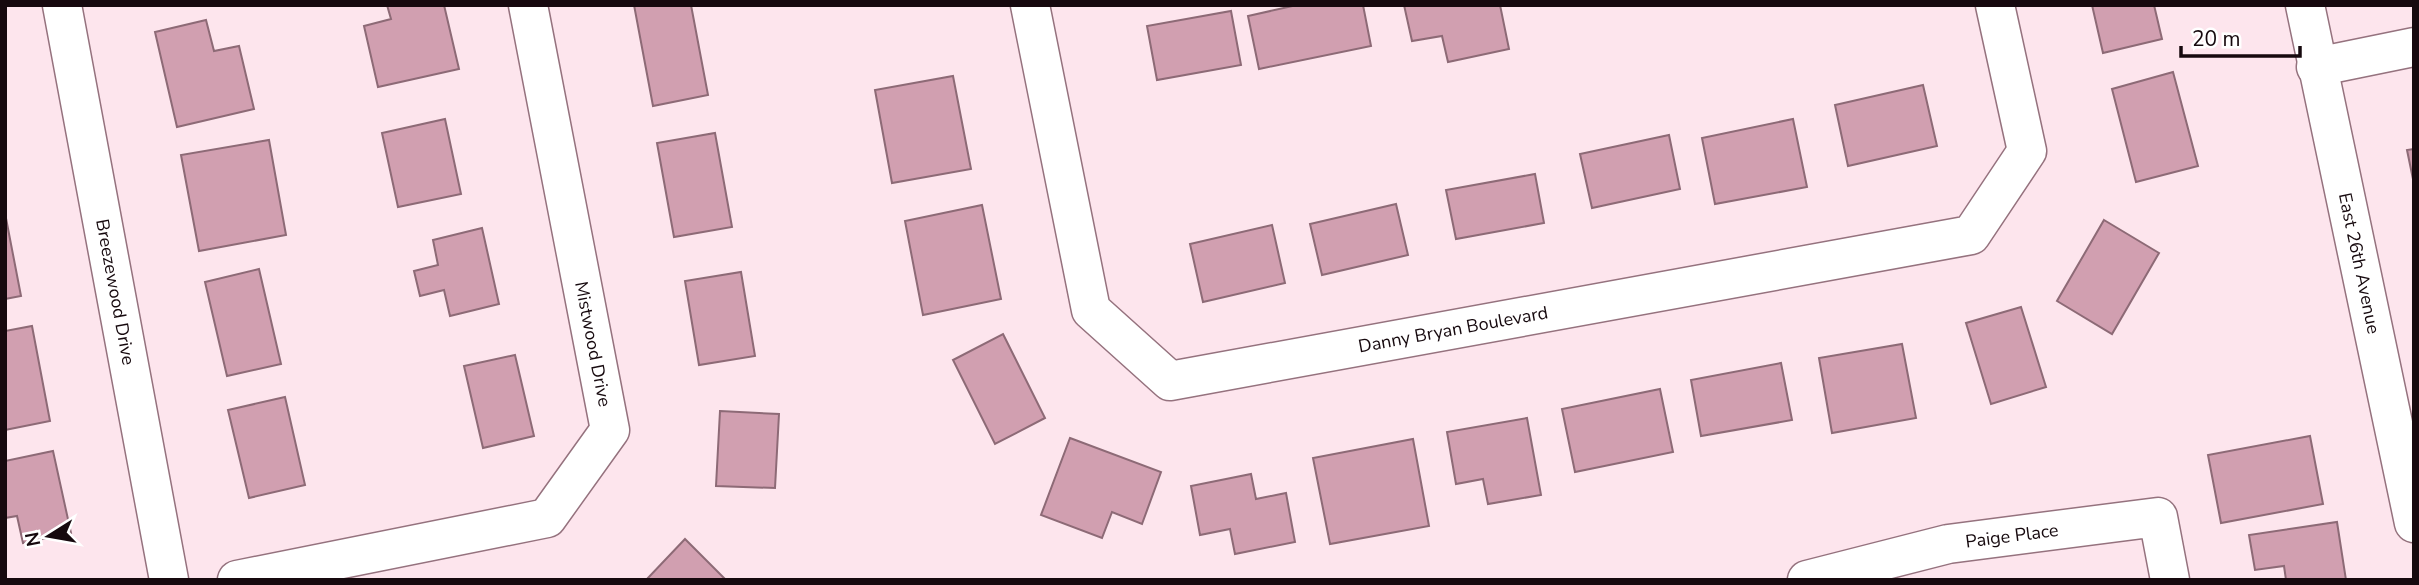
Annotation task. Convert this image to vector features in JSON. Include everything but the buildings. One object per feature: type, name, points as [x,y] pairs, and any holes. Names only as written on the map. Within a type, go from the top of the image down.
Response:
[{"type":"street","name":"Breezewood Drive","points":[[62,5],[169,580]]},
{"type":"street","name":"Mistwood Drive","points":[[237,580],[547,518],[610,430],[528,5]]},
{"type":"street","name":"Danny Bryan Boulevard","points":[[1030,5],[1091,310],[1170,381],[1971,235],[2027,151],[1994,5]]},
{"type":"street","name":"East 26th Avenue","points":[[2305,5],[2414,523]]},
{"type":"street","points":[[2316,67],[2414,47]]},
{"type":"street","name":"Paige Place","points":[[1807,580],[1948,544],[2158,517],[2170,580]]}]
